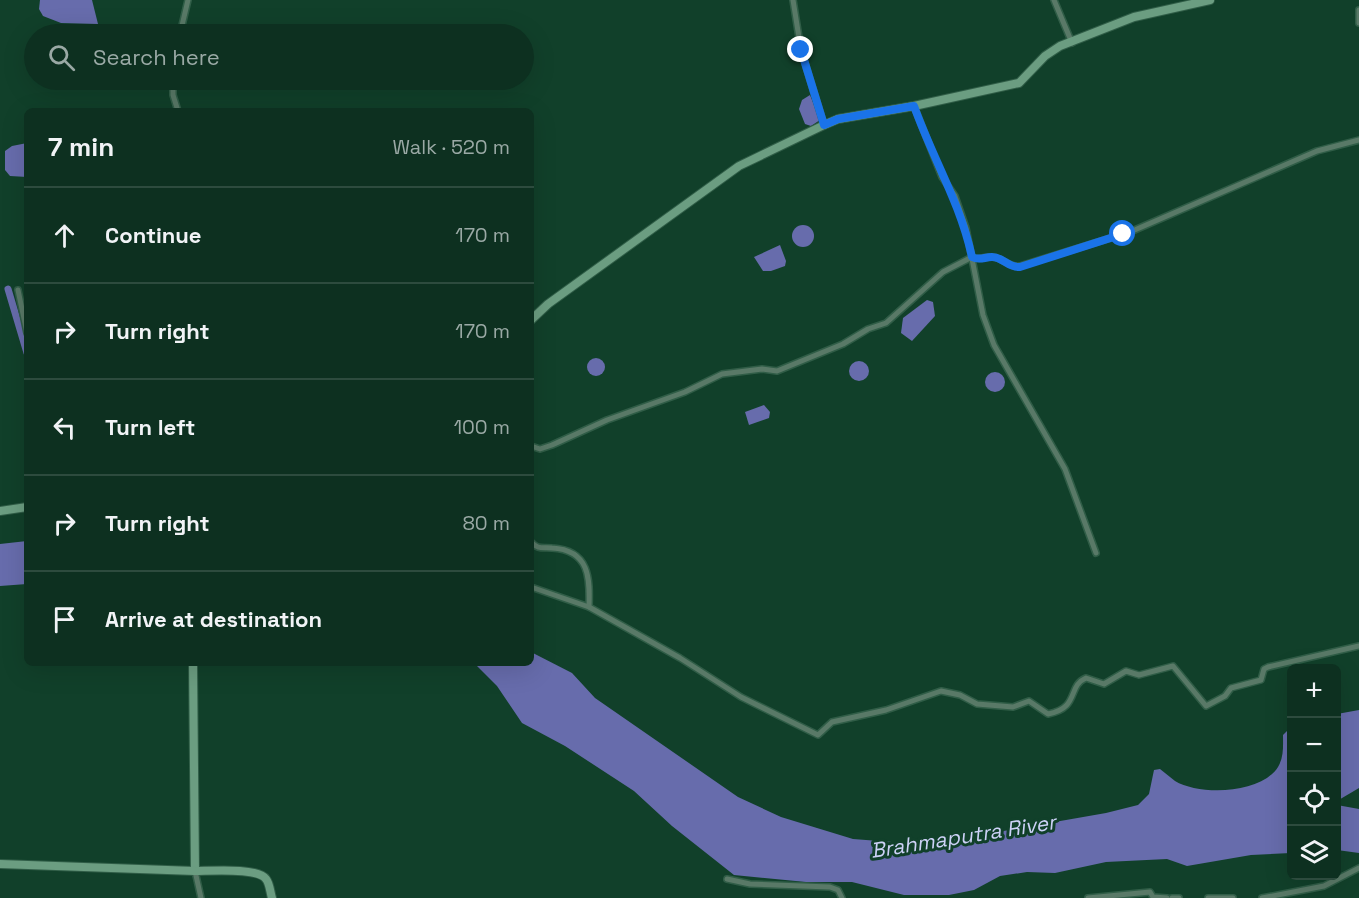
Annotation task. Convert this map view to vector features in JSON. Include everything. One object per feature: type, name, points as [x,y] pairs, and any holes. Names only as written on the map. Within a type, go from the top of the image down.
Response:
[{"type":"street","points":[[182,24],[188,0]]},
{"type":"street","points":[[793,0],[801,50],[824,125]]},
{"type":"street","points":[[1054,0],[1072,43]]},
{"type":"street","points":[[534,317],[548,304],[740,166],[824,125],[838,119],[914,106],[1023,81],[1054,49],[1134,17],[1210,0]]},
{"type":"street","points":[[1359,10],[1359,23]]},
{"type":"street","points":[[173,90],[176,108]]},
{"type":"street","points":[[914,106],[942,177],[955,196],[972,257],[983,315],[994,345],[1065,469],[1096,553]]},
{"type":"street","points":[[534,447],[540,449],[552,445],[607,420],[685,392],[722,374],[762,369],[777,370],[825,352],[886,323],[943,272],[972,257],[977,259],[994,257],[1010,266],[1020,267],[1130,232],[1317,151],[1359,140]]},
{"type":"street","points":[[18,290],[24,319]]},
{"type":"street","points":[[0,511],[24,507]]},
{"type":"street","points":[[534,544],[542,549],[564,550],[583,562],[590,580],[589,607]]},
{"type":"street","points":[[534,588],[589,607],[680,658],[741,697],[818,735],[832,722],[886,710],[941,691],[960,695],[977,704],[1013,707],[1034,702],[1048,714],[1072,701],[1077,685],[1086,678],[1104,684],[1126,671],[1139,675],[1173,666],[1206,706],[1225,696],[1232,688],[1261,680],[1264,669],[1268,667],[1359,646]]},
{"type":"street","points":[[193,666],[195,872],[201,898]]},
{"type":"street","points":[[0,864],[248,872],[263,876],[268,880],[272,898]]},
{"type":"street","points":[[1262,898],[1324,886],[1359,868]]},
{"type":"street","points":[[727,879],[750,884],[830,887],[838,890],[842,898]]},
{"type":"street","points":[[1088,898],[1138,891],[1150,892],[1153,897],[1167,898]]},
{"type":"street","points":[[1172,898],[1179,898]]},
{"type":"street","points":[[1208,898],[1233,898]]},
{"type":"water","points":[[40,0],[92,0],[98,24],[61,23],[43,16],[39,9]]},
{"type":"water","points":[[810,95],[820,120],[811,126],[805,124],[799,109],[802,100]]},
{"type":"water","points":[[24,144],[24,177],[10,176],[5,170],[5,151],[12,146]]},
{"type":"water","points":[[803,225],[811,228],[814,236],[811,244],[803,247],[795,244],[792,236],[795,228]]},
{"type":"water","points":[[780,245],[786,261],[785,266],[763,271],[754,257]]},
{"type":"water","points":[[927,300],[933,302],[935,316],[912,341],[901,333],[903,318]]},
{"type":"water","points":[[592,358],[600,358],[605,363],[603,374],[592,376],[587,371],[587,363]]},
{"type":"water","points":[[859,361],[866,364],[869,371],[866,378],[859,381],[852,378],[849,371],[852,364]]},
{"type":"water","points":[[995,372],[1002,375],[1005,382],[1002,389],[995,392],[988,389],[985,382],[988,375]]},
{"type":"water","points":[[764,405],[770,412],[769,418],[749,425],[745,412]]},
{"type":"water","points":[[24,541],[24,584],[0,586],[0,544]]},
{"type":"water","points":[[534,654],[572,673],[595,698],[738,797],[781,817],[853,839],[905,843],[946,841],[1106,813],[1138,805],[1149,794],[1154,770],[1160,769],[1175,781],[1199,789],[1230,790],[1245,787],[1270,776],[1278,767],[1282,755],[1283,735],[1287,731],[1287,853],[1251,855],[1187,866],[1167,859],[1106,862],[1055,873],[1027,872],[1000,876],[974,890],[949,895],[904,895],[852,882],[806,882],[734,875],[672,826],[634,791],[565,746],[522,723],[497,686],[477,666],[534,666]]},
{"type":"water","points":[[1359,710],[1359,788],[1341,799],[1341,718],[1341,713]]},
{"type":"water","points":[[1341,806],[1359,809],[1359,853],[1341,851]]},
{"type":"waterway","points":[[8,289],[24,343]]},
{"type":"route","points":[[801,50],[824,125],[838,119],[914,106],[942,177],[955,196],[966,228],[972,257],[983,259],[994,257],[1010,266],[1020,267],[1123,234]]},
{"type":"water label","name":"Brahmaputra River","points":[[963,836]]}]
